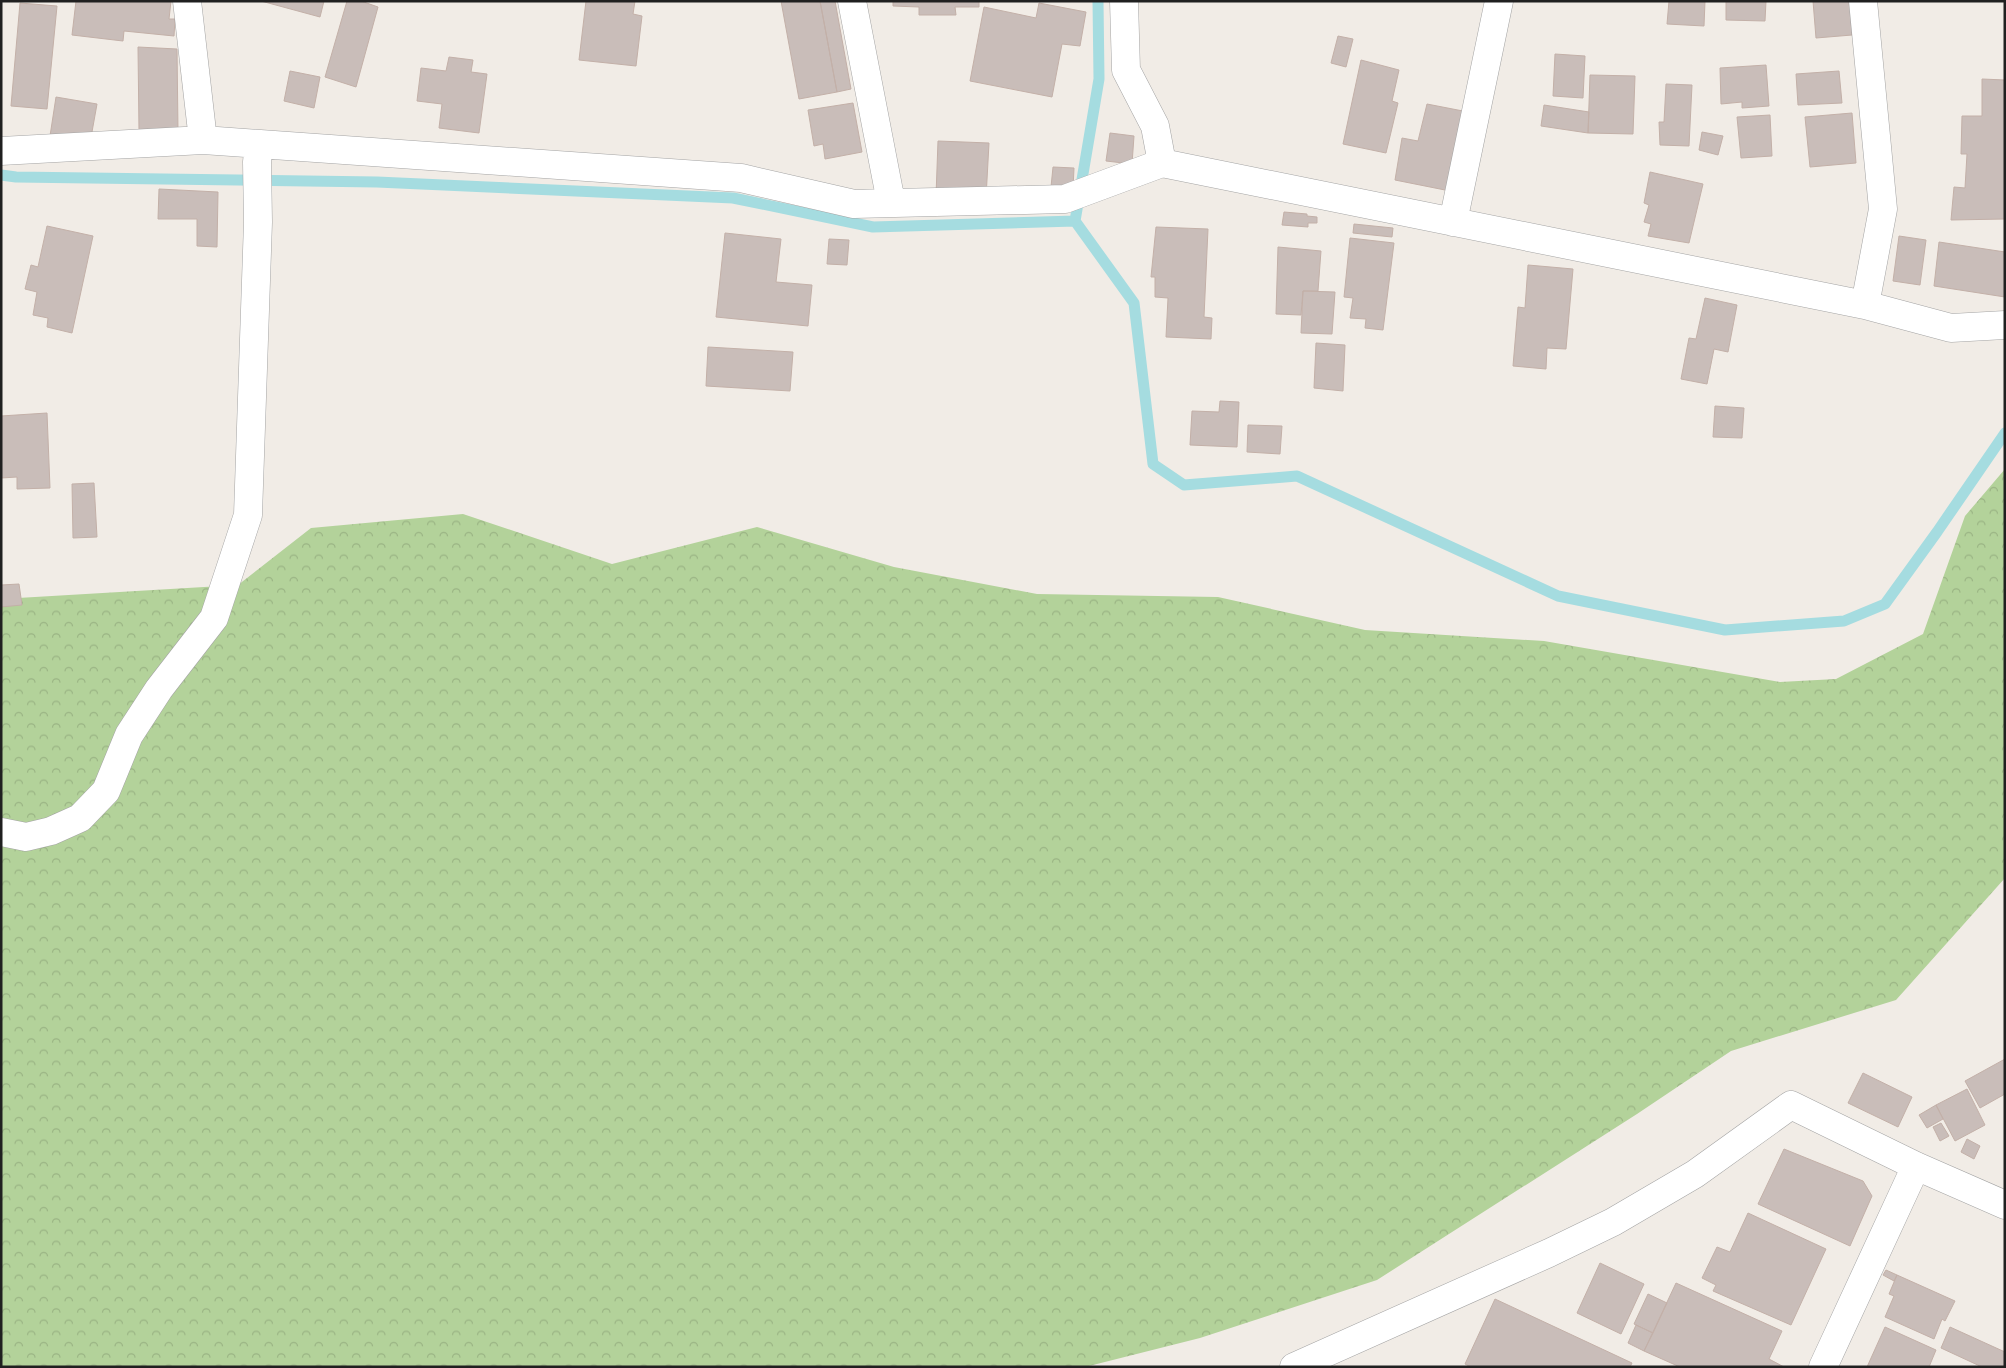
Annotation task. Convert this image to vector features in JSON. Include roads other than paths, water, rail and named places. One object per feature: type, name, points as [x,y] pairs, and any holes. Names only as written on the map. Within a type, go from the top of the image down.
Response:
[{"type":"street","points":[[187,1],[203,140]]},
{"type":"street","points":[[852,1],[891,202]]},
{"type":"street","points":[[1124,1],[1126,70],[1155,126],[1162,163]]},
{"type":"street","points":[[1453,222],[1499,1]]},
{"type":"street","points":[[1863,1],[1883,209],[1865,305]]},
{"type":"street","points":[[3,154],[203,140],[258,153],[741,178],[854,204],[1065,199],[1162,163],[1865,305],[1951,328],[2005,326]]},
{"type":"street","points":[[1,832],[26,838],[51,831],[80,818],[106,791],[129,735],[159,689],[214,618],[248,515],[258,222],[258,153]]},
{"type":"street","points":[[1294,1367],[1549,1253],[1613,1222],[1695,1174],[1791,1106],[1916,1166],[2005,1205]]},
{"type":"street","points":[[1823,1367],[1916,1166]]},
{"type":"waterway","points":[[1098,1],[1099,79],[1075,221],[1134,303],[1153,464],[1184,485],[1297,476],[1558,596],[1725,630],[1844,621],[1885,604],[2005,433]]},
{"type":"waterway","points":[[1,175],[16,177],[377,182],[733,198],[873,227],[1075,221]]}]
